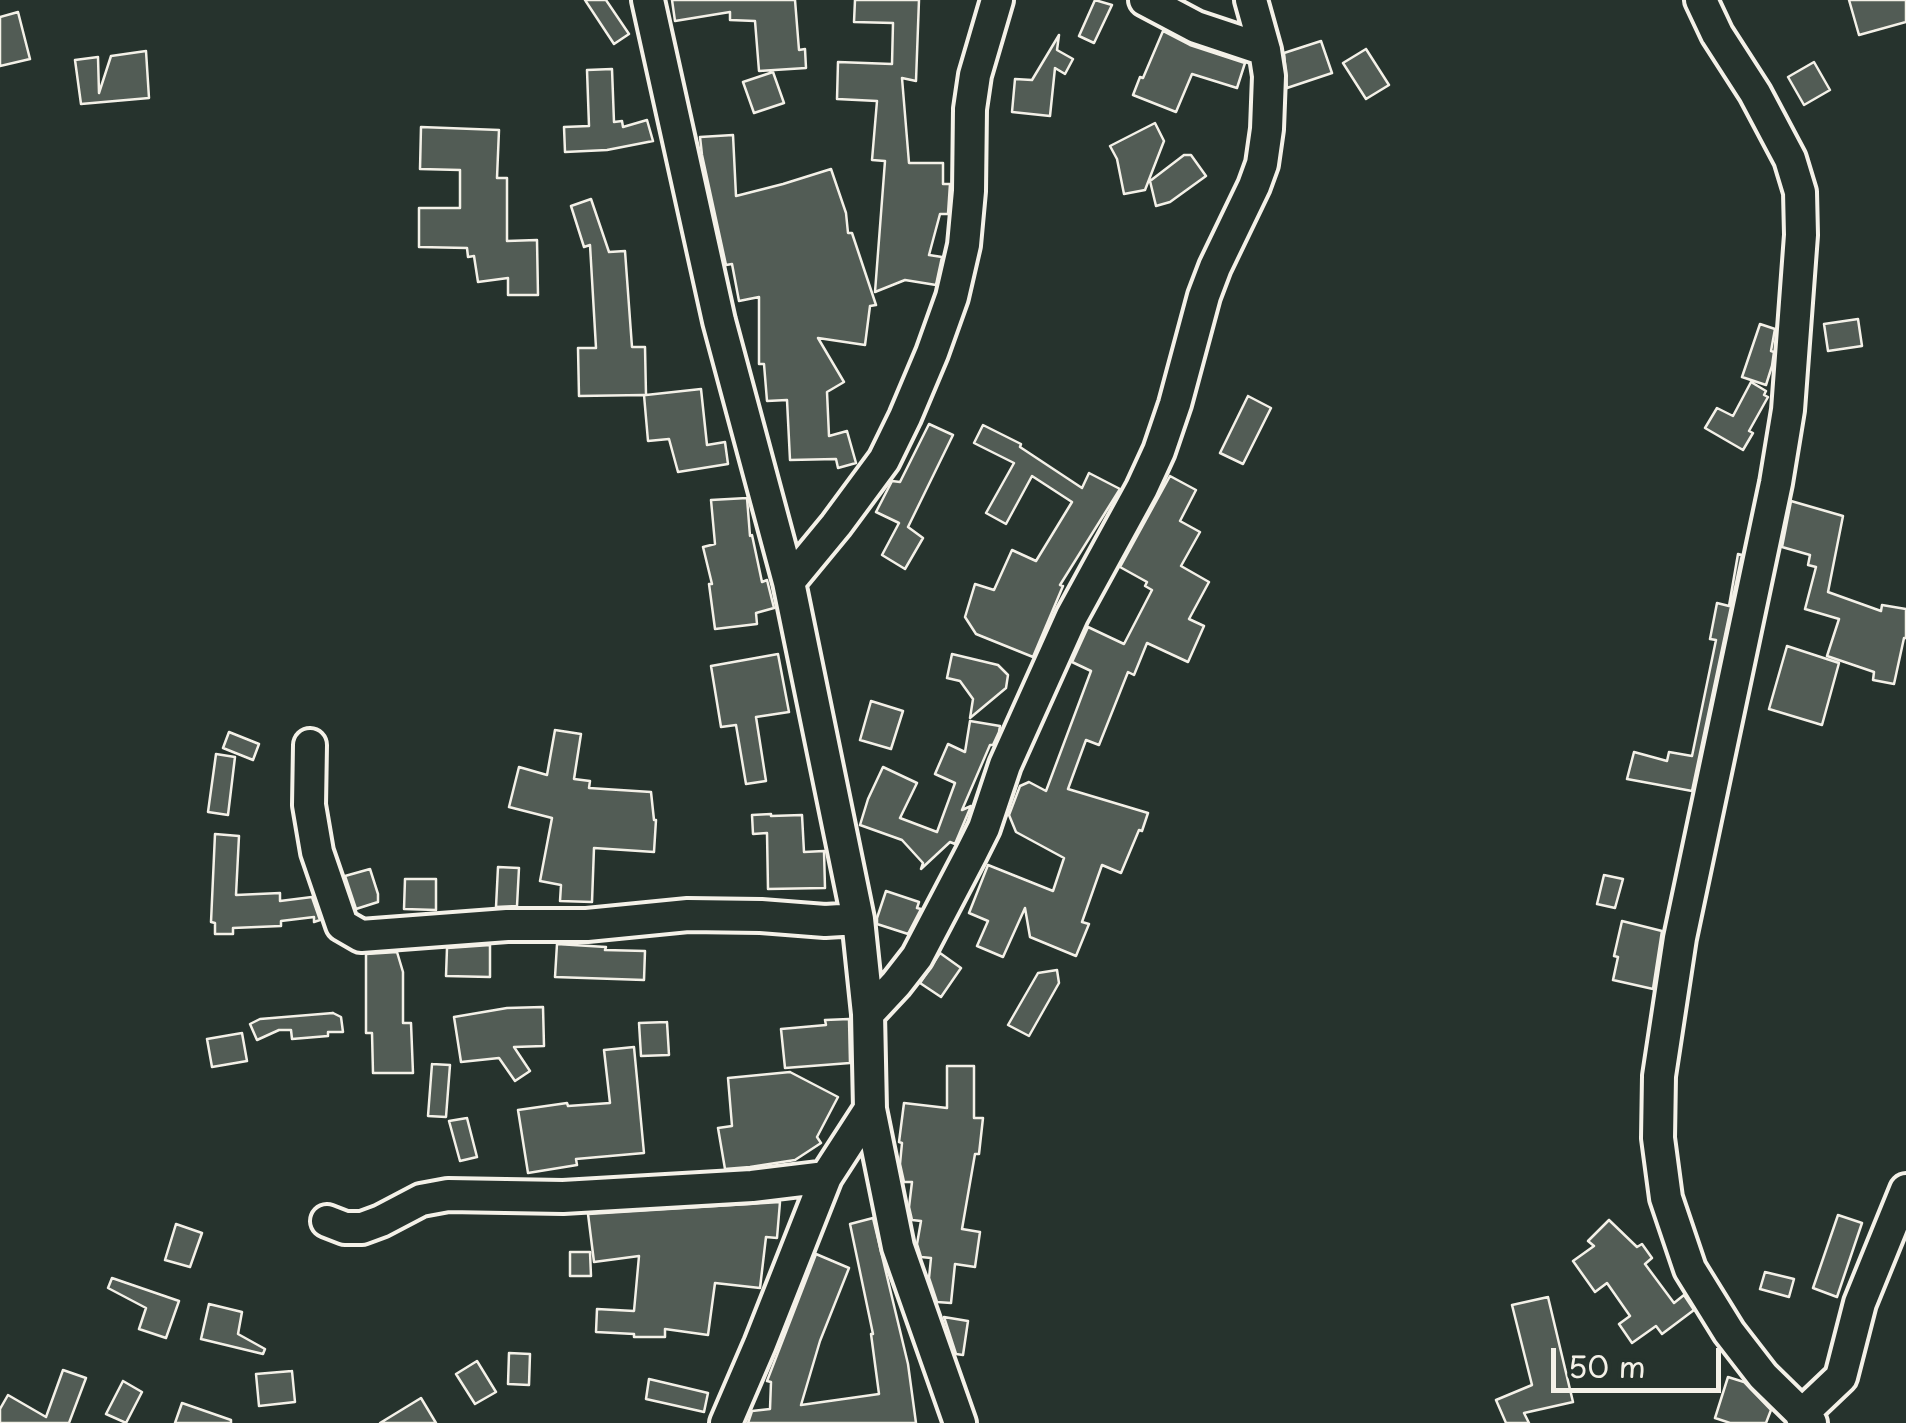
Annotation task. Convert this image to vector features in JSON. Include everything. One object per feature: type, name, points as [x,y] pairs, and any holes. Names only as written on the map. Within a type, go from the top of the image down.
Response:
[{"type":"street","points":[[648,0],[719,321],[789,582],[858,919],[868,1014],[870,1109],[898,1247],[960,1423]]},
{"type":"street","points":[[789,582],[884,460],[932,353],[964,245],[970,109],[998,0]]},
{"type":"street","points":[[1145,0],[1196,27],[1264,50]]},
{"type":"street","points":[[868,1014],[916,958],[971,854],[1072,616],[1159,451],[1204,296],[1262,164],[1269,88],[1264,50],[1250,0]]},
{"type":"street","points":[[1700,0],[1790,159],[1800,192],[1801,235],[1788,410],[1776,484],[1680,938],[1659,1076],[1658,1138],[1666,1198],[1690,1269],[1729,1332],[1763,1376],[1806,1419],[1841,1376],[1860,1303],[1906,1190]]},
{"type":"street","points":[[310,745],[309,806],[317,852],[342,926],[361,936],[508,924],[588,925],[688,916],[858,919]]},
{"type":"street","points":[[726,1423],[826,1176],[870,1109]]},
{"type":"street","points":[[327,1221],[346,1228],[362,1228],[421,1200],[448,1195],[563,1197],[752,1186],[826,1176]]},
{"type":"building","points":[[585,0],[606,0],[629,34],[614,44]]},
{"type":"building","points":[[672,0],[795,0],[799,50],[805,49],[806,68],[759,71],[755,21],[730,20],[730,12],[675,21]]},
{"type":"building","points":[[855,0],[919,0],[916,81],[902,78],[909,163],[943,163],[943,184],[950,184],[948,214],[940,214],[929,255],[942,257],[936,285],[905,280],[875,292],[885,161],[872,160],[877,101],[837,99],[838,62],[892,64],[893,23],[854,22]]},
{"type":"building","points":[[1095,0],[1112,5],[1094,43],[1079,36]]},
{"type":"building","points":[[1849,0],[1906,0],[1906,22],[1859,35]]},
{"type":"building","points":[[18,12],[30,59],[0,66],[0,17]]},
{"type":"building","points":[[1163,31],[1190,45],[1245,63],[1237,88],[1192,74],[1176,112],[1133,95]]},
{"type":"building","points":[[1059,35],[1057,50],[1073,59],[1065,74],[1055,68],[1050,116],[1012,112],[1015,79],[1032,80]]},
{"type":"building","points":[[1321,41],[1332,73],[1287,88],[1284,53]]},
{"type":"building","points":[[1366,49],[1389,85],[1366,99],[1343,63]]},
{"type":"building","points":[[146,51],[149,98],[81,104],[75,60],[98,57],[99,93],[111,56]]},
{"type":"building","points":[[1814,62],[1830,90],[1804,105],[1788,77]]},
{"type":"building","points":[[612,69],[614,122],[622,121],[623,127],[647,120],[653,141],[607,150],[565,152],[564,127],[589,126],[587,70]]},
{"type":"building","points":[[773,72],[784,103],[754,113],[743,82]]},
{"type":"building","points":[[1155,123],[1164,141],[1145,190],[1124,194],[1117,159],[1110,146]]},
{"type":"building","points":[[421,127],[499,130],[497,178],[507,178],[507,241],[537,240],[538,295],[508,295],[508,278],[478,282],[474,256],[468,257],[467,248],[419,247],[419,208],[460,208],[460,170],[420,169]]},
{"type":"building","points":[[733,135],[736,196],[831,169],[846,213],[848,233],[852,233],[876,305],[870,306],[865,345],[818,338],[844,382],[827,392],[829,436],[847,431],[856,463],[838,468],[836,459],[790,460],[787,400],[767,401],[764,364],[759,364],[759,297],[739,301],[732,264],[726,265],[702,155],[700,137]]},
{"type":"building","points":[[1184,155],[1191,155],[1206,176],[1170,202],[1156,206],[1150,181]]},
{"type":"building","points":[[591,199],[609,252],[625,251],[632,347],[645,347],[646,395],[701,389],[707,445],[725,442],[728,464],[678,472],[669,439],[648,441],[644,395],[579,396],[578,348],[596,348],[590,245],[584,247],[571,206]]},
{"type":"building","points":[[1858,319],[1862,346],[1828,351],[1824,324]]},
{"type":"building","points":[[1760,324],[1775,329],[1766,385],[1742,377]]},
{"type":"building","points":[[1751,382],[1766,391],[1764,395],[1768,397],[1743,450],[1705,428],[1717,408],[1733,416]]},
{"type":"building","points":[[1248,396],[1271,408],[1243,464],[1220,453]]},
{"type":"building","points":[[929,424],[953,435],[908,527],[923,538],[905,569],[882,555],[899,523],[876,512],[892,481],[900,482]]},
{"type":"building","points":[[983,425],[1021,444],[1020,447],[1082,488],[1089,473],[1120,489],[1060,585],[1063,586],[1033,657],[976,634],[965,617],[975,584],[994,590],[1012,550],[1036,561],[1072,502],[1032,476],[1006,524],[986,513],[1014,463],[974,443]]},
{"type":"building","points":[[1170,476],[1196,490],[1180,521],[1200,532],[1181,566],[1209,582],[1189,619],[1204,626],[1188,662],[1147,643],[1134,675],[1128,672],[1099,745],[1086,740],[1068,789],[1148,813],[1142,831],[1139,830],[1121,873],[1102,865],[1082,922],[1089,924],[1076,956],[1030,937],[1025,908],[1003,957],[977,946],[988,921],[969,913],[988,865],[1053,891],[1064,858],[1016,832],[1009,815],[1020,786],[1029,782],[1046,791],[1091,671],[1072,662],[1088,627],[1124,644],[1152,590],[1145,586],[1147,582],[1120,567]]},
{"type":"building","points":[[747,498],[750,536],[762,582],[767,580],[774,608],[756,613],[757,624],[715,629],[712,584],[703,547],[715,544],[711,500]]},
{"type":"building","points":[[1791,501],[1843,516],[1828,592],[1881,611],[1882,605],[1906,609],[1906,638],[1894,684],[1873,680],[1874,672],[1827,656],[1839,619],[1805,609],[1816,567],[1808,565],[1810,555],[1782,547]]},
{"type":"building","points":[[1738,554],[1742,555],[1692,791],[1627,779],[1634,752],[1667,761],[1669,752],[1692,756],[1716,640],[1710,639],[1717,603],[1729,606]]},
{"type":"building","points":[[1787,646],[1839,663],[1822,725],[1769,709]]},
{"type":"building","points":[[778,654],[789,712],[756,717],[766,781],[746,784],[736,725],[721,727],[711,666]]},
{"type":"building","points":[[952,654],[998,665],[1008,675],[1006,688],[970,718],[973,699],[960,681],[947,678]]},
{"type":"building","points":[[871,701],[903,711],[891,749],[860,740]]},
{"type":"building","points":[[970,721],[1000,726],[999,732],[962,810],[971,806],[955,844],[950,842],[921,869],[923,863],[902,840],[860,825],[868,799],[883,767],[917,783],[900,818],[937,832],[955,783],[935,774],[948,744],[965,752]]},
{"type":"building","points":[[555,730],[581,734],[574,779],[590,781],[589,788],[651,792],[656,820],[654,852],[594,848],[592,902],[560,901],[561,885],[540,881],[552,818],[509,807],[519,767],[547,775]]},
{"type":"building","points":[[229,732],[259,744],[253,760],[223,748]]},
{"type":"building","points":[[216,754],[235,757],[228,815],[208,812]]},
{"type":"building","points":[[752,815],[802,815],[804,852],[824,851],[825,888],[768,889],[767,833],[753,834]]},
{"type":"building","points":[[215,834],[239,836],[236,895],[280,893],[280,901],[312,897],[320,920],[314,922],[314,917],[281,921],[281,926],[233,928],[233,934],[215,934],[215,923],[211,922]]},
{"type":"building","points":[[498,867],[519,868],[517,906],[496,907]]},
{"type":"building","points":[[370,869],[378,902],[356,909],[345,876]]},
{"type":"building","points":[[1604,875],[1623,879],[1615,908],[1597,904]]},
{"type":"building","points":[[405,879],[436,879],[436,910],[404,909]]},
{"type":"building","points":[[886,891],[919,902],[917,908],[921,909],[908,934],[877,924]]},
{"type":"building","points":[[1622,921],[1662,931],[1653,989],[1613,980]]},
{"type":"building","points":[[557,944],[645,951],[644,980],[555,977]]},
{"type":"building","points":[[490,945],[490,977],[446,976],[447,948]]},
{"type":"building","points":[[397,952],[403,972],[403,1023],[411,1023],[413,1073],[373,1073],[372,1033],[366,1033],[366,954]]},
{"type":"building","points":[[940,953],[961,968],[941,997],[920,983]]},
{"type":"building","points":[[1057,970],[1059,983],[1029,1036],[1008,1025],[1038,973]]},
{"type":"building","points":[[543,1007],[544,1046],[514,1047],[530,1071],[515,1081],[499,1058],[461,1062],[454,1017],[507,1008]]},
{"type":"building","points":[[333,1013],[341,1017],[343,1032],[328,1032],[328,1036],[292,1039],[291,1030],[279,1030],[257,1040],[250,1024],[260,1019]]},
{"type":"building","points":[[849,1019],[850,1063],[785,1068],[781,1029]]},
{"type":"building","points":[[667,1022],[669,1055],[641,1056],[639,1023]]},
{"type":"building","points":[[242,1033],[247,1061],[212,1067],[207,1039]]},
{"type":"building","points":[[634,1047],[644,1153],[576,1159],[577,1165],[528,1173],[518,1110],[567,1103],[610,1103],[604,1050]]},
{"type":"building","points":[[432,1064],[450,1065],[446,1117],[428,1116]]},
{"type":"building","points":[[947,1066],[974,1066],[974,1118],[983,1118],[962,1229],[980,1232],[975,1267],[955,1264],[951,1303],[937,1302],[929,1278],[931,1258],[921,1257],[917,1244],[921,1221],[912,1220],[912,1182],[904,1182],[899,1142],[904,1103],[947,1108]]},
{"type":"building","points":[[790,1072],[838,1097],[817,1137],[821,1143],[795,1160],[725,1169],[718,1128],[732,1126],[728,1078]]},
{"type":"building","points":[[467,1118],[477,1157],[460,1161],[449,1121]]},
{"type":"building","points":[[780,1202],[777,1238],[766,1237],[760,1288],[715,1283],[708,1335],[665,1329],[665,1337],[596,1332],[597,1309],[634,1311],[639,1256],[594,1262],[588,1214]]},
{"type":"building","points":[[1838,1215],[1862,1223],[1837,1297],[1813,1288]]},
{"type":"building","points":[[873,1218],[908,1364],[916,1423],[748,1423],[752,1411],[770,1409],[771,1382],[767,1381],[816,1254],[849,1268],[820,1341],[801,1405],[879,1394],[873,1334],[850,1224]]},
{"type":"building","points":[[1609,1220],[1637,1247],[1642,1244],[1652,1258],[1645,1264],[1674,1303],[1684,1295],[1694,1310],[1662,1334],[1656,1326],[1632,1343],[1619,1324],[1630,1316],[1607,1283],[1595,1292],[1573,1261],[1594,1246],[1588,1241]]},
{"type":"building","points":[[176,1224],[202,1233],[190,1267],[165,1260]]},
{"type":"building","points":[[570,1252],[590,1252],[591,1276],[570,1276]]},
{"type":"building","points":[[1765,1272],[1794,1279],[1789,1297],[1760,1289]]},
{"type":"building","points":[[112,1278],[179,1301],[166,1338],[139,1329],[146,1308],[108,1288]]},
{"type":"building","points":[[1548,1297],[1573,1402],[1524,1413],[1529,1423],[1506,1423],[1496,1400],[1532,1385],[1512,1305]]},
{"type":"building","points":[[209,1304],[242,1312],[238,1334],[265,1349],[263,1354],[201,1339]]},
{"type":"building","points":[[944,1317],[968,1321],[963,1355],[956,1354]]},
{"type":"building","points":[[509,1353],[530,1354],[529,1385],[508,1384]]},
{"type":"building","points":[[477,1361],[496,1392],[475,1404],[456,1374]]},
{"type":"building","points":[[63,1370],[86,1378],[69,1423],[0,1423],[0,1409],[8,1395],[46,1417]]},
{"type":"building","points":[[292,1371],[295,1402],[259,1406],[256,1374]]},
{"type":"building","points":[[1728,1377],[1744,1382],[1771,1410],[1766,1423],[1730,1423],[1715,1418]]},
{"type":"building","points":[[649,1379],[708,1393],[704,1412],[646,1399]]},
{"type":"building","points":[[123,1381],[142,1392],[126,1423],[106,1414]]},
{"type":"building","points":[[421,1398],[436,1423],[380,1423]]},
{"type":"building","points":[[182,1403],[231,1420],[231,1423],[175,1423]]}]
